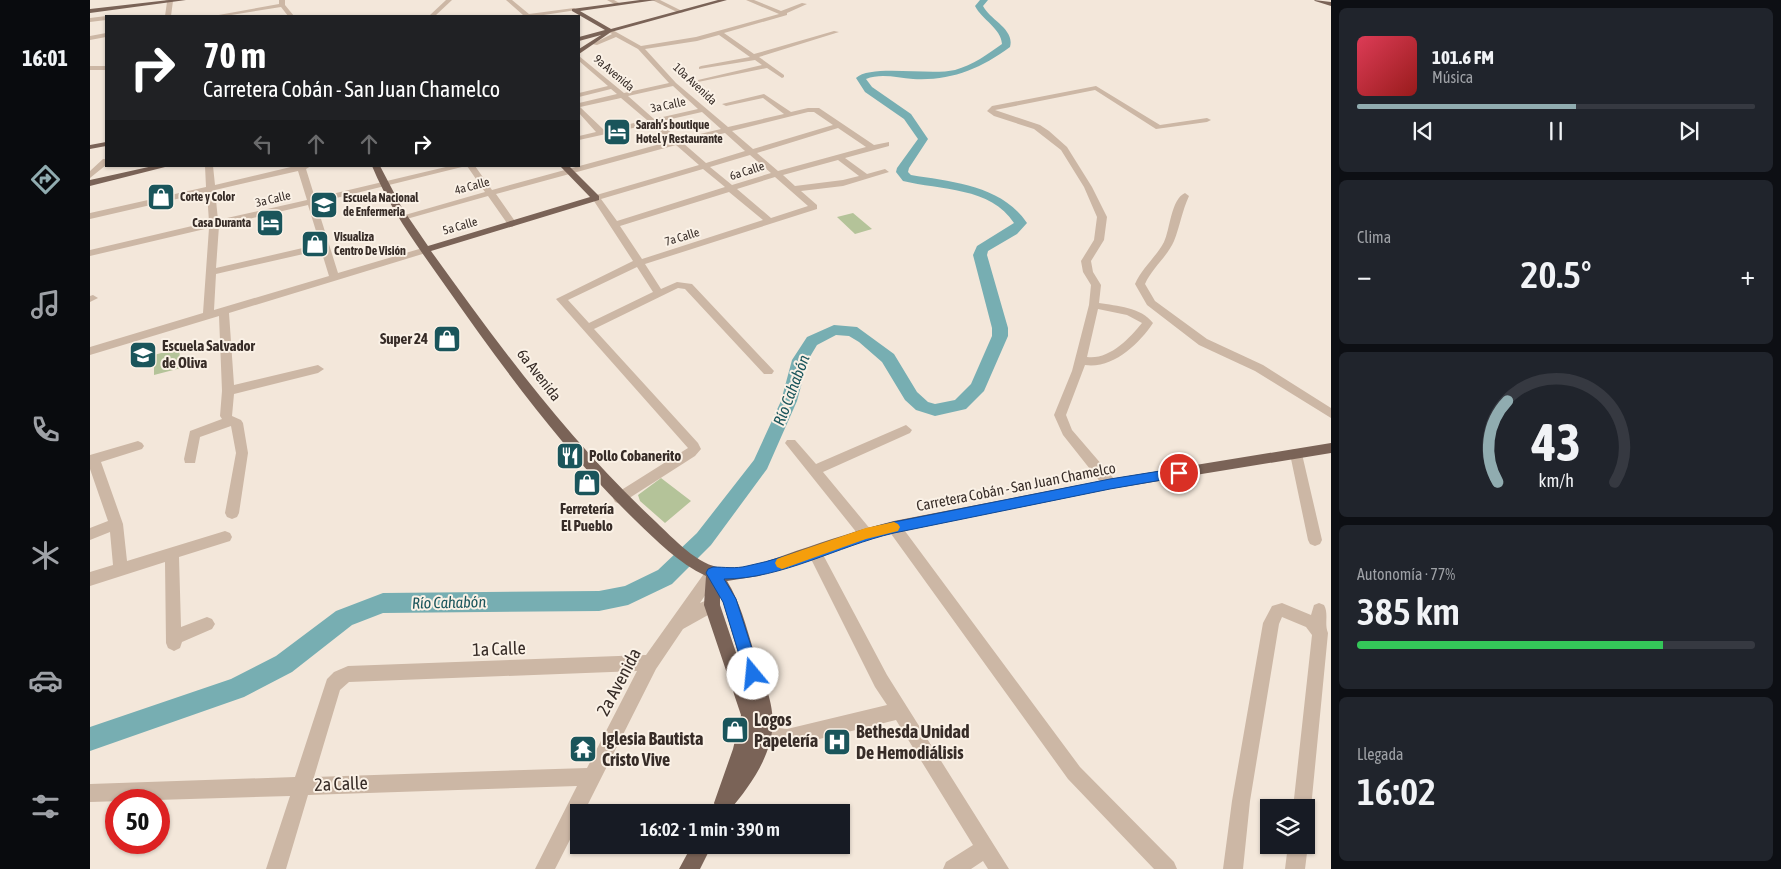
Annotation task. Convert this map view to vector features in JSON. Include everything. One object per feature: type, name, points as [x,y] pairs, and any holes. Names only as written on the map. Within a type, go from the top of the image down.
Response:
[{"type":"main road","points":[[90,11],[150,2],[182,0]]},
{"type":"main road","points":[[574,10],[654,0]]},
{"type":"main road","points":[[580,39],[724,0]]},
{"type":"main road","points":[[1317,0],[1331,4]]},
{"type":"main road","name":"10a Avenida","points":[[574,10],[609,30]]},
{"type":"main road","points":[[580,51],[594,44],[609,30]]},
{"type":"main road","points":[[90,147],[105,144]]},
{"type":"main road","points":[[90,183],[161,167]]},
{"type":"main road","name":"6a Avenida","points":[[376,167],[384,185],[403,217],[473,318],[559,430],[620,498],[669,542],[706,570],[730,599],[764,711],[756,735]]},
{"type":"main road","points":[[567,169],[596,198]]},
{"type":"main road","name":"5a Calle","points":[[426,250],[596,198]]},
{"type":"main road","name":"Carretera Cobán - San Juan Chamelco","points":[[706,570],[746,573],[815,553],[866,534],[894,527],[1110,484],[1331,448]]},
{"type":"main road","points":[[706,570],[712,605],[756,735],[757,754],[738,787],[725,804]]},
{"type":"main road","points":[[689,869],[697,854]]},
{"type":"street","points":[[433,15],[449,0]]},
{"type":"street","points":[[509,0],[525,15]]},
{"type":"street","points":[[610,0],[618,4]]},
{"type":"street","points":[[654,0],[681,12]]},
{"type":"street","points":[[749,0],[784,13]]},
{"type":"street","points":[[168,15],[169,1]]},
{"type":"street","points":[[231,12],[282,2],[291,15]]},
{"type":"street","points":[[640,48],[697,39],[720,33],[784,13],[804,4]]},
{"type":"street","points":[[534,15],[574,10]]},
{"type":"street","points":[[90,20],[105,18]]},
{"type":"street","name":"10a Avenida","points":[[609,30],[640,48],[674,84],[814,207]]},
{"type":"street","points":[[701,68],[755,57],[836,32]]},
{"type":"street","points":[[720,33],[782,76]]},
{"type":"street","points":[[594,44],[617,34]]},
{"type":"street","points":[[90,38],[105,35]]},
{"type":"street","name":"9a Avenida","points":[[580,59],[770,222]]},
{"type":"street","points":[[700,81],[769,66]]},
{"type":"street","points":[[90,68],[105,68]]},
{"type":"street","points":[[580,105],[674,84]]},
{"type":"street","points":[[580,95],[614,87]]},
{"type":"street","points":[[1110,484],[1067,432],[1060,416],[1080,360],[1094,305],[1096,285],[1088,272],[1086,261],[1099,240],[1102,217],[1088,187],[1064,149],[1037,127],[991,110],[1016,103],[1096,88],[1159,127],[1207,120]]},
{"type":"street","points":[[726,104],[764,96],[790,115]]},
{"type":"street","points":[[580,110],[601,132]]},
{"type":"street","name":"3a Calle","points":[[580,138],[703,110]]},
{"type":"street","name":"4a Calle","points":[[580,166],[808,110],[816,110],[838,126]]},
{"type":"street","points":[[838,126],[873,148]]},
{"type":"street","name":"5a Calle","points":[[596,198],[838,126]]},
{"type":"street","name":"6a Calle","points":[[616,224],[777,174],[886,144]]},
{"type":"street","points":[[839,157],[865,177]]},
{"type":"street","points":[[90,176],[105,162]]},
{"type":"street","points":[[208,316],[214,225],[210,167]]},
{"type":"street","points":[[90,216],[303,167],[334,277]]},
{"type":"street","name":"3a Calle","points":[[90,253],[458,167]]},
{"type":"street","points":[[472,167],[512,224]]},
{"type":"street","name":"4a Calle","points":[[403,217],[490,194],[567,169]]},
{"type":"street","points":[[793,189],[843,183],[884,172]]},
{"type":"street","points":[[1185,196],[1177,212],[1169,242],[1144,275],[1140,284],[1144,293],[1151,303],[1203,342],[1259,368],[1331,414]]},
{"type":"street","points":[[596,198],[616,224],[638,263],[659,293]]},
{"type":"street","name":"7a Calle","points":[[587,328],[561,299],[638,263],[814,207]]},
{"type":"street","points":[[211,272],[324,246]]},
{"type":"street","name":"5a Calle","points":[[90,351],[426,250]]},
{"type":"street","points":[[620,498],[694,449],[694,446],[587,328],[659,293],[682,285],[688,286],[768,371]]},
{"type":"street","points":[[1080,360],[1096,362],[1104,359],[1124,347],[1148,323],[1144,319],[1128,313],[1094,305]]},
{"type":"street","points":[[224,311],[228,391],[226,416],[229,421]]},
{"type":"street","points":[[228,391],[318,369]]},
{"type":"street","points":[[190,459],[194,434],[229,421],[237,423],[242,453],[232,513]]},
{"type":"street","points":[[814,470],[906,430]]},
{"type":"street","points":[[791,443],[866,534]]},
{"type":"street","points":[[121,568],[116,524],[92,460],[138,446]]},
{"type":"street","points":[[1296,454],[1315,540]]},
{"type":"street","points":[[90,534],[116,524]]},
{"type":"street","points":[[894,527],[996,664],[1074,774],[1167,869]]},
{"type":"street","points":[[90,579],[226,536]]},
{"type":"street","points":[[172,552],[174,640],[207,624]]},
{"type":"street","points":[[815,553],[871,664],[898,711],[999,869]]},
{"type":"street","name":"2a Avenida","points":[[544,869],[650,663],[706,570]]},
{"type":"street","points":[[674,626],[712,605]]},
{"type":"street","points":[[1233,869],[1241,801],[1272,623],[1277,611],[1282,610],[1311,622],[1320,633],[1303,799]]},
{"type":"street","points":[[1317,628],[1319,610]]},
{"type":"street","name":"1a Calle","points":[[303,785],[333,685],[340,678],[348,674],[650,663]]},
{"type":"street","points":[[756,735],[787,738],[898,711]]},
{"type":"street","name":"2a Calle","points":[[90,793],[592,777]]},
{"type":"street","points":[[276,869],[303,785]]},
{"type":"street","points":[[953,869],[986,848]]},
{"type":"street","points":[[1295,869],[1297,854]]},
{"type":"green space","points":[[853,213],[872,229],[855,234],[837,217]]},
{"type":"green space","points":[[179,348],[181,368],[154,375],[154,355]]},
{"type":"green space","points":[[661,478],[691,501],[665,523],[640,501],[638,495]]},
{"type":"waterway","name":"Río Cahabón","points":[[90,739],[236,689],[284,664],[344,618],[383,603],[599,601],[628,595],[665,577],[704,539],[761,464],[789,401],[800,360],[812,341],[834,330],[852,331],[864,338],[888,358],[911,396],[922,406],[935,410],[960,405],[978,387],[1000,336],[1000,328],[980,255],[982,249],[1013,231],[1021,223],[1013,212],[1002,203],[987,196],[971,190],[907,178],[902,172],[903,168],[923,139],[908,116],[868,90],[861,78],[867,75],[882,73],[918,76],[945,75],[966,70],[985,60],[1007,45],[1004,33],[982,12],[979,6],[984,0]]},
{"type":"slow traffic","points":[[782,563],[866,534],[894,527]]},
{"type":"place","name":"Sarah’s boutique Hotel y Restaurante","points":[[617,132]]},
{"type":"place","name":"Corte y Color","points":[[161,197]]},
{"type":"place","name":"Escuela Nacional de Enfermeria","points":[[324,205]]},
{"type":"place","name":"Casa Duranta","points":[[270,223]]},
{"type":"place","name":"Visualiza Centro De Visión","points":[[315,244]]},
{"type":"place","name":"Super 24","points":[[447,339]]},
{"type":"place","name":"Escuela Salvador de Oliva","points":[[143,355]]},
{"type":"place","name":"Pollo Cobanerito","points":[[570,456]]},
{"type":"place","name":"Ferretería El Pueblo","points":[[587,483]]},
{"type":"place","name":"Logos Papelería","points":[[735,730]]},
{"type":"place","name":"Bethesda Unidad De Hemodiálisis","points":[[837,742]]},
{"type":"place","name":"Iglesia Bautista Cristo Vive","points":[[583,749]]},
{"type":"route","points":[[753,674],[730,599],[713,573],[746,573],[759,570],[815,553],[866,534],[894,527],[1110,484],[1179,473]]}]
